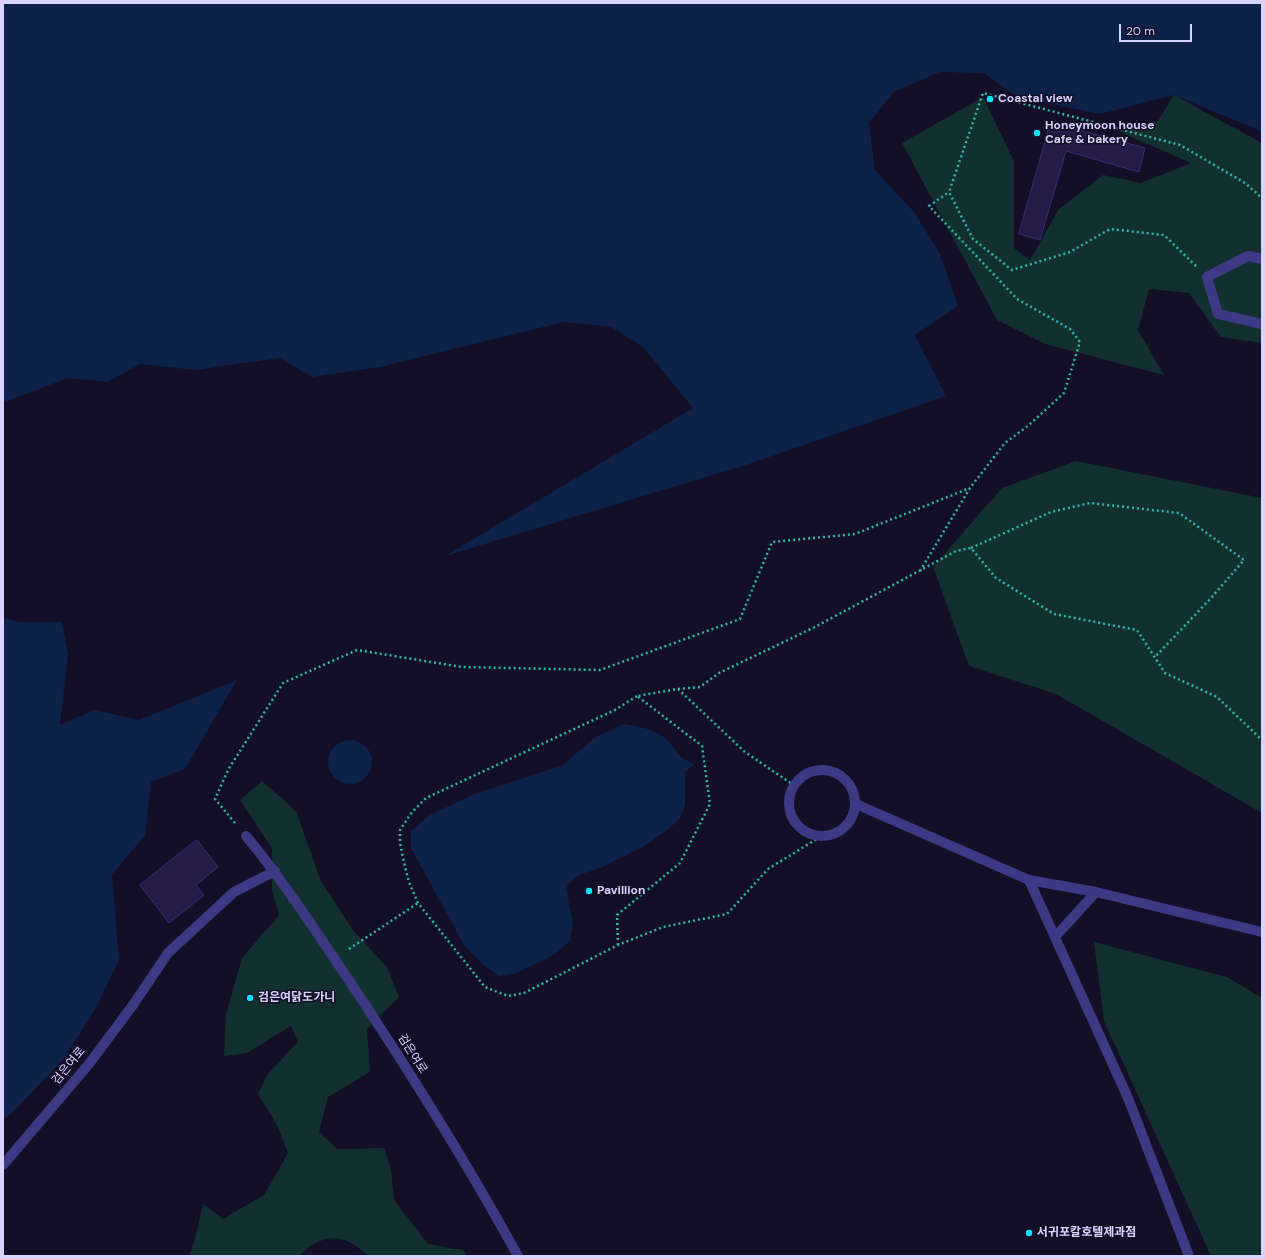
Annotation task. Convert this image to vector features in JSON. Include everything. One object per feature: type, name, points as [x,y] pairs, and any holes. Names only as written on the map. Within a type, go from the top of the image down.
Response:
[{"type":"street","points":[[1262,259],[1248,256],[1207,277],[1218,314],[1262,324]]},
{"type":"street","points":[[830,770],[845,779],[854,794],[856,804],[846,826],[831,835],[820,836],[814,836],[799,827],[790,812],[789,795],[795,786],[798,780],[813,771],[830,770]]},
{"type":"street","points":[[856,804],[1029,880],[1096,892],[1262,932]]},
{"type":"street","name":"검은여로","points":[[246,836],[275,871],[378,1024],[480,1188],[518,1256]]},
{"type":"street","name":"검은여로","points":[[3,1165],[89,1064],[133,1005],[168,953],[234,892],[275,871]]},
{"type":"street","points":[[1029,880],[1128,1098],[1189,1256]]},
{"type":"street","points":[[1056,937],[1096,892]]},
{"type":"path","points":[[919,571],[970,488],[1005,443],[1029,425],[1064,393],[1080,342],[1070,329],[1017,299],[929,206],[949,192],[983,93],[1180,145],[1245,183],[1262,198]]},
{"type":"path","points":[[949,192],[973,239],[1012,270],[1070,252],[1110,229],[1164,235],[1207,277]]},
{"type":"path","points":[[246,836],[215,799],[228,770],[283,683],[357,650],[462,667],[600,670],[740,619],[772,542],[855,534],[970,488]]},
{"type":"path","points":[[820,836],[768,869],[727,914],[662,927],[618,946],[524,993],[508,996],[485,987],[418,903],[409,882],[400,843],[400,830],[412,812],[426,798],[615,710],[637,696],[700,687],[719,673],[815,627],[956,551],[971,548],[1051,512],[1090,503],[1179,513],[1244,560],[1154,657]]},
{"type":"path","points":[[971,548],[996,578],[1054,614],[1137,630],[1165,673],[1217,698],[1262,740]]},
{"type":"path","points":[[678,689],[745,752],[795,786]]},
{"type":"path","points":[[618,946],[617,915],[680,863],[710,804],[702,746],[637,696]]},
{"type":"path","points":[[335,959],[418,903]]},
{"type":"green space","points":[[1174,95],[1262,143],[1262,343],[1221,337],[1189,293],[1149,289],[1138,330],[1164,375],[1045,344],[997,320],[902,143],[983,97],[1014,161],[1014,248],[1030,260],[1058,210],[1103,175],[1141,183],[1191,163],[1120,132],[1158,121]]},
{"type":"green space","points":[[1076,461],[1262,498],[1262,813],[1056,694],[969,666],[933,567],[1002,488]]},
{"type":"green space","points":[[262,781],[296,811],[320,879],[352,929],[387,967],[399,997],[367,1029],[370,1072],[328,1097],[319,1132],[337,1149],[384,1148],[391,1170],[394,1200],[428,1244],[463,1250],[467,1256],[368,1256],[359,1248],[350,1243],[342,1239],[333,1238],[316,1243],[299,1256],[189,1256],[194,1243],[203,1204],[223,1219],[264,1195],[288,1153],[277,1125],[258,1094],[267,1075],[298,1042],[291,1026],[247,1053],[224,1056],[226,1014],[242,958],[279,915],[272,891],[272,849],[240,800]]},
{"type":"green space","points":[[1094,942],[1227,977],[1262,998],[1262,1256],[1211,1256],[1104,1021]]},
{"type":"water","points":[[3,3],[1262,3],[1262,133],[1254,128],[1174,95],[1100,114],[1017,97],[983,73],[940,72],[894,92],[869,123],[875,170],[914,212],[940,254],[958,306],[915,335],[946,396],[746,465],[445,556],[693,408],[643,347],[611,327],[564,322],[380,367],[312,377],[280,358],[195,370],[140,364],[108,382],[68,378],[3,403]]},
{"type":"water","points":[[3,618],[21,622],[62,622],[68,654],[60,725],[94,710],[139,720],[237,680],[185,769],[151,782],[145,835],[112,875],[119,960],[96,1008],[63,1060],[13,1112],[3,1120]]},
{"type":"water","points":[[624,724],[648,729],[660,734],[669,742],[677,753],[689,762],[695,764],[685,772],[685,805],[680,818],[669,829],[643,847],[600,868],[582,874],[570,882],[566,889],[573,923],[570,941],[554,955],[517,973],[499,976],[482,964],[464,945],[411,848],[411,831],[430,815],[472,795],[563,765],[594,738]]},
{"type":"water","points":[[350,740],[362,744],[368,750],[372,762],[368,774],[362,780],[350,784],[338,780],[332,774],[328,762],[332,750],[338,744]]},
{"type":"building","points":[[1051,122],[1145,148],[1139,172],[1066,151],[1040,240],[1019,234]]},
{"type":"building","points":[[197,840],[218,867],[196,885],[204,895],[169,923],[140,885]]},
{"type":"place","name":"Coastal view","points":[[990,99]]},
{"type":"place","name":"Honeymoon house Cafe & bakery","points":[[1037,133]]},
{"type":"place","name":"Pavillion","points":[[589,891]]},
{"type":"place","name":"검은여닭도가니","points":[[250,998]]},
{"type":"place","name":"서귀포칼호텔제과점","points":[[1029,1233]]}]
